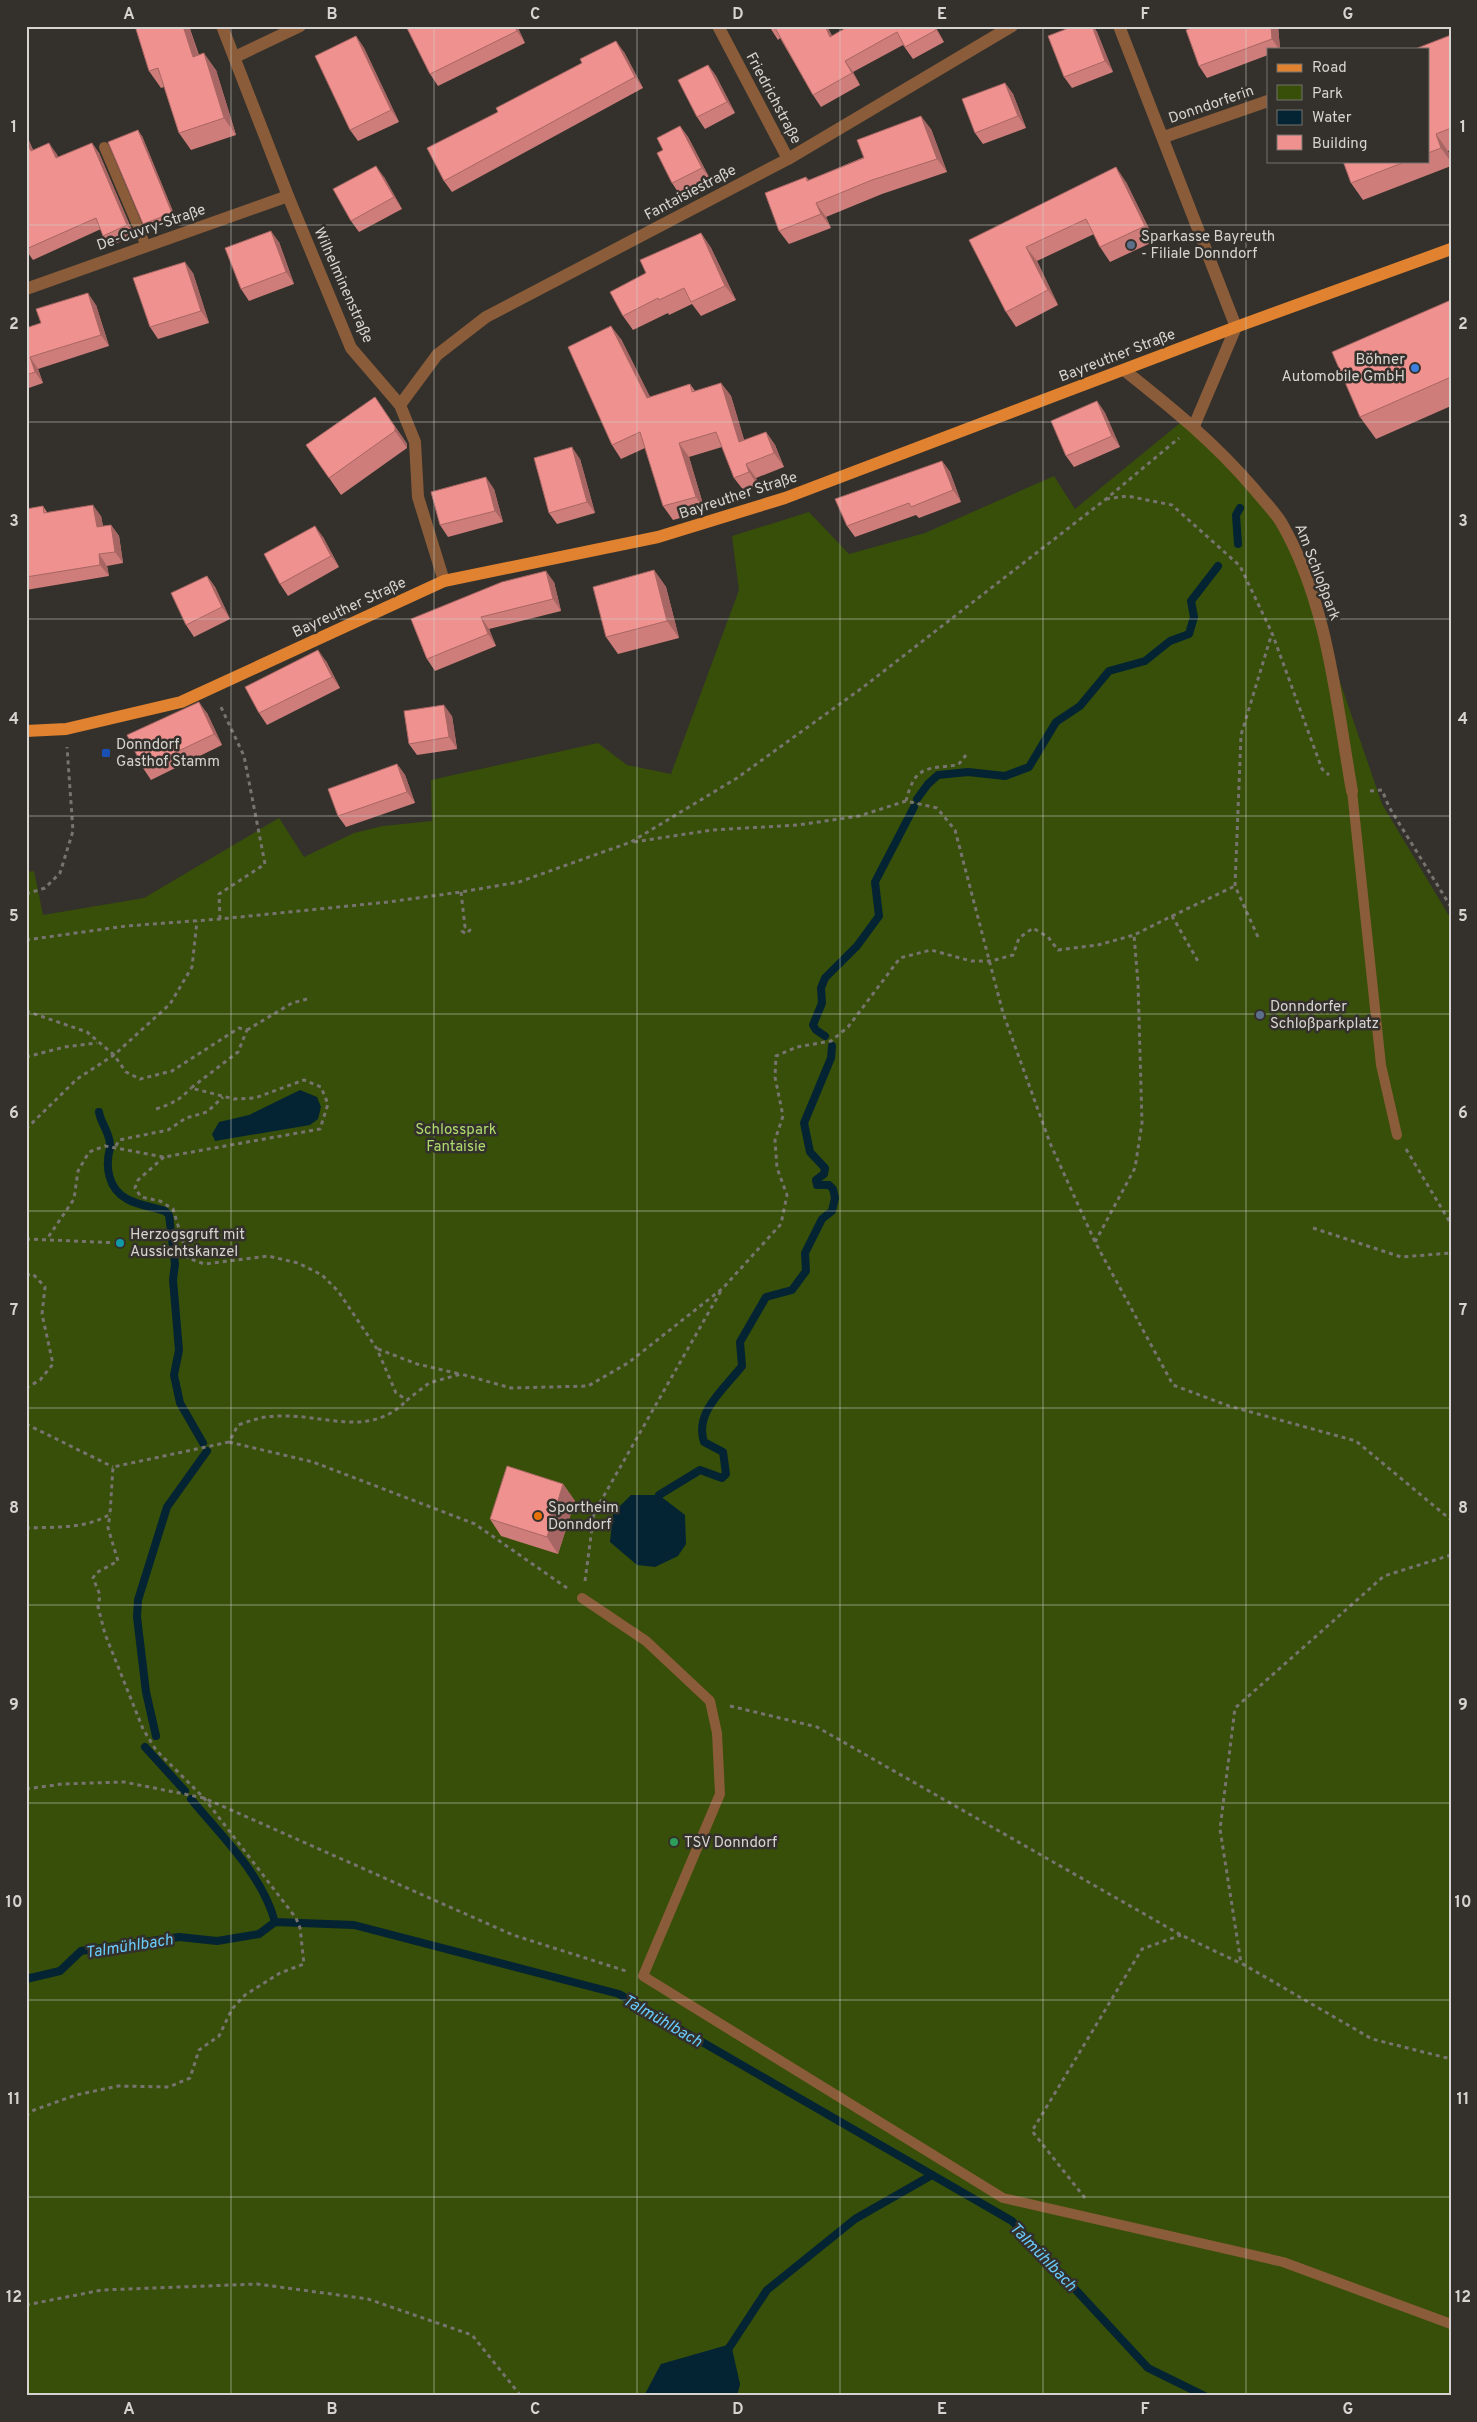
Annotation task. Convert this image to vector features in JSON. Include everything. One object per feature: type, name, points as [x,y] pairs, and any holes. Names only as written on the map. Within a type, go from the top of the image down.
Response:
[{"type":"main road","name":"Bayreuther Straße","points":[[26,731],[66,729],[181,702],[444,581],[658,538],[785,498],[1451,249]]},
{"type":"street","name":"Wilhelminenstraße","points":[[222,26],[288,196],[351,348],[400,405],[415,442],[418,497],[444,581]]},
{"type":"street","points":[[235,57],[300,26]]},
{"type":"street","name":"Friedrichstraße","points":[[718,26],[788,159]]},
{"type":"street","name":"Fantaisiestraße","points":[[400,405],[437,355],[486,317],[788,159],[1012,26]]},
{"type":"street","name":"Donndorferin","points":[[1119,26],[1164,138],[1236,328]]},
{"type":"street","name":"Donndorferin","points":[[1164,138],[1267,101]]},
{"type":"street","name":"De-Cuvry-Straße","points":[[26,289],[288,196]]},
{"type":"street","points":[[1194,426],[1236,328]]},
{"type":"street","name":"Am Schloßpark","points":[[1124,370],[1194,426],[1237,469],[1274,513],[1296,551],[1321,619],[1352,791]]},
{"type":"lane","points":[[104,147],[146,246]]},
{"type":"lane","points":[[1352,791],[1381,1064],[1397,1135]]},
{"type":"lane","points":[[582,1598],[646,1641],[710,1701],[717,1733],[720,1794],[643,1976],[1003,2198],[1283,2262],[1451,2324]]},
{"type":"path","points":[[631,842],[737,778],[887,669],[1106,499],[1194,426]]},
{"type":"path","points":[[1106,499],[1127,496],[1172,505],[1240,566],[1272,633],[1322,769],[1352,791],[1382,790],[1389,807],[1451,907]]},
{"type":"path","points":[[1258,936],[1235,886],[1241,735],[1272,633]]},
{"type":"path","points":[[211,688],[244,756],[264,864],[218,894],[220,919]]},
{"type":"path","points":[[26,894],[45,888],[60,873],[73,831],[66,729]]},
{"type":"path","points":[[906,801],[911,784],[920,773],[933,766],[958,765],[966,754]]},
{"type":"path","points":[[26,940],[126,926],[220,919],[388,902],[461,892],[519,882],[631,842],[712,830],[807,824],[859,816],[906,801],[937,808],[955,830],[1003,1012],[1050,1144],[1095,1242],[1173,1385],[1229,1406],[1356,1441],[1451,1520]]},
{"type":"path","points":[[377,1349],[417,1364],[511,1388],[588,1386],[628,1363],[723,1288],[782,1224],[787,1195],[777,1168],[775,1140],[783,1116],[775,1077],[776,1056],[797,1047],[831,1041],[848,1027],[900,958],[931,950],[970,961],[991,961],[1012,955],[1019,938],[1033,928],[1048,937],[1058,950],[1098,946],[1134,935],[1235,886]]},
{"type":"path","points":[[461,892],[465,927]]},
{"type":"path","points":[[1172,916],[1199,963]]},
{"type":"path","points":[[26,1129],[77,1080],[114,1055],[170,1004],[192,967],[197,921]]},
{"type":"path","points":[[1095,1242],[1135,1168],[1142,1123],[1138,983],[1134,935]]},
{"type":"path","points":[[156,1109],[172,1104],[182,1098],[191,1088],[238,1052],[247,1030],[292,1003],[310,998]]},
{"type":"path","points":[[26,1010],[87,1032],[114,1055],[126,1072],[140,1079],[172,1071],[239,1028],[247,1030]]},
{"type":"path","points":[[26,1058],[65,1047],[98,1043]]},
{"type":"path","points":[[48,1239],[74,1199],[78,1170],[88,1152],[105,1146],[116,1146],[164,1156],[320,1129],[328,1104],[320,1087],[304,1080],[255,1098],[234,1100],[191,1088]]},
{"type":"path","points":[[116,1146],[118,1140],[168,1130],[186,1118],[207,1112],[223,1097]]},
{"type":"path","points":[[1397,1135],[1451,1224]]},
{"type":"path","points":[[164,1156],[138,1180],[135,1188],[140,1197],[160,1201],[173,1209],[188,1258],[204,1264],[268,1256],[298,1263],[322,1275],[338,1291],[377,1349],[396,1393],[406,1400]]},
{"type":"path","points":[[1313,1228],[1401,1257],[1451,1253]]},
{"type":"path","points":[[26,1239],[120,1243]]},
{"type":"path","points":[[26,1275],[33,1274],[45,1287],[42,1314],[53,1364],[40,1380],[26,1388]]},
{"type":"path","points":[[26,1424],[113,1467],[229,1442],[313,1462],[476,1524],[582,1598],[594,1513],[723,1288]]},
{"type":"path","points":[[229,1442],[238,1425],[258,1418],[281,1416],[358,1423],[379,1420],[396,1412],[406,1400],[429,1383],[461,1374]]},
{"type":"path","points":[[26,2116],[34,2110],[76,2096],[118,2086],[169,2087],[190,2078],[199,2050],[219,2036],[232,2009],[244,1995],[280,1973],[304,1964],[300,1928],[296,1918],[204,1798],[156,1750],[143,1729],[105,1634],[98,1607],[100,1595],[94,1578],[96,1573],[118,1561],[108,1528],[113,1467]]},
{"type":"path","points":[[26,1528],[86,1523],[101,1520],[110,1514]]},
{"type":"path","points":[[1241,1963],[1220,1829],[1235,1708],[1384,1576],[1451,1555]]},
{"type":"path","points":[[710,1701],[817,1727],[1181,1935],[1241,1963],[1372,2039],[1451,2058]]},
{"type":"path","points":[[26,1789],[62,1784],[124,1782],[204,1798],[513,1935],[643,1976]]},
{"type":"path","points":[[1103,2220],[1032,2131],[1142,1950],[1181,1935]]},
{"type":"path","points":[[26,2305],[102,2290],[257,2284],[368,2300],[472,2335],[521,2396]]},
{"type":"green space","name":"Schlosspark Fantaisie","points":[[1185,419],[1237,469],[1295,551],[1382,804],[1451,919],[1451,2396],[737,2396],[740,2384],[661,2364],[644,2396],[26,2396],[26,872],[34,871],[43,915],[144,898],[279,818],[304,857],[354,833],[383,826],[432,821],[431,780],[598,743],[627,765],[671,774],[739,590],[732,536],[809,512],[849,554],[925,533],[1054,476],[1075,509]]},
{"type":"water","points":[[300,1090],[317,1097],[321,1107],[318,1119],[310,1125],[215,1141],[212,1134],[219,1122],[249,1115]]},
{"type":"water","points":[[631,1495],[659,1495],[685,1515],[686,1544],[678,1556],[655,1567],[637,1565],[610,1542],[613,1513]]},
{"type":"water","points":[[731,2344],[740,2384],[737,2396],[644,2396],[661,2364]]},
{"type":"building","points":[[135,26],[183,26],[193,57],[204,53],[224,118],[179,133],[158,68],[149,71]]},
{"type":"building","points":[[406,26],[514,26],[517,31],[430,74]]},
{"type":"building","points":[[774,26],[825,26],[830,37],[849,26],[934,26],[936,30],[905,47],[897,32],[845,61],[852,73],[813,95]]},
{"type":"building","points":[[1074,26],[1092,26],[1105,61],[1064,77],[1048,36]]},
{"type":"building","points":[[1197,26],[1271,26],[1272,39],[1199,66],[1186,30]]},
{"type":"building","points":[[1451,35],[1451,128],[1436,134],[1441,148],[1430,152],[1430,48],[1418,48]]},
{"type":"building","points":[[356,36],[391,110],[350,130],[315,56]]},
{"type":"building","points":[[616,41],[635,77],[444,181],[427,148],[498,112],[496,108],[582,63],[580,59]]},
{"type":"building","points":[[708,65],[727,102],[697,117],[678,80]]},
{"type":"building","points":[[1005,83],[1018,116],[975,133],[962,99]]},
{"type":"building","points":[[921,116],[937,159],[872,180],[816,203],[821,214],[779,231],[765,193],[806,177],[807,181],[864,158],[857,140]]},
{"type":"building","points":[[680,126],[702,168],[672,183],[657,153],[663,150],[657,138]]},
{"type":"building","points":[[138,130],[172,213],[143,224],[108,142]]},
{"type":"building","points":[[26,140],[31,151],[49,143],[56,158],[92,143],[127,225],[103,236],[96,218],[26,249]]},
{"type":"building","points":[[1343,162],[1404,162],[1351,183]]},
{"type":"building","points":[[376,166],[394,197],[351,221],[333,189]]},
{"type":"building","points":[[1116,167],[1145,226],[1100,247],[1086,219],[1026,247],[1048,290],[1006,312],[969,240]]},
{"type":"building","points":[[271,231],[286,272],[241,289],[225,248]]},
{"type":"building","points":[[701,233],[725,286],[691,302],[684,288],[659,300],[658,298],[623,316],[610,292],[646,273],[640,260]]},
{"type":"building","points":[[185,262],[201,311],[150,327],[133,278]]},
{"type":"building","points":[[88,293],[101,335],[30,357],[35,372],[26,375],[26,328],[41,323],[36,309]]},
{"type":"building","points":[[1451,300],[1451,377],[1360,417],[1332,352]]},
{"type":"building","points":[[611,326],[647,398],[690,384],[692,392],[721,383],[739,442],[766,432],[774,453],[746,464],[749,472],[734,478],[716,432],[679,443],[696,497],[663,506],[640,432],[612,445],[568,347]]},
{"type":"building","points":[[375,397],[395,427],[395,431],[329,478],[306,445]]},
{"type":"building","points":[[1097,401],[1112,436],[1066,456],[1051,421]]},
{"type":"building","points":[[572,447],[587,502],[549,513],[534,458]]},
{"type":"building","points":[[942,461],[953,490],[911,507],[909,503],[847,526],[835,499]]},
{"type":"building","points":[[486,477],[495,511],[440,525],[431,492]]},
{"type":"building","points":[[93,505],[97,527],[111,525],[115,552],[99,554],[100,565],[26,577],[26,509],[43,506],[44,513]]},
{"type":"building","points":[[315,526],[331,556],[280,584],[264,554]]},
{"type":"building","points":[[654,570],[667,621],[606,637],[593,587]]},
{"type":"building","points":[[546,571],[553,599],[481,617],[488,634],[427,659],[411,619],[502,582]]},
{"type":"building","points":[[207,576],[222,607],[186,625],[171,593]]},
{"type":"building","points":[[318,650],[332,677],[259,713],[245,687]]},
{"type":"building","points":[[199,702],[214,734],[143,768],[127,735]]},
{"type":"building","points":[[444,705],[449,737],[409,744],[404,711]]},
{"type":"building","points":[[397,764],[407,792],[338,816],[328,789]]},
{"type":"building","points":[[507,1466],[563,1484],[547,1537],[490,1519]]},
{"type":"waterway","points":[[1238,544],[1236,515],[1240,508]]},
{"type":"waterway","points":[[917,799],[928,784],[938,775],[968,772],[1005,776],[1029,767],[1056,722],[1080,706],[1109,671],[1145,661],[1170,641],[1189,634],[1194,617],[1191,601],[1218,566]]},
{"type":"waterway","points":[[825,1036],[816,1030],[813,1025],[822,1003],[821,988],[825,978],[857,946],[879,916],[875,882],[914,807]]},
{"type":"waterway","points":[[659,1495],[700,1470],[722,1478],[726,1474],[723,1452],[704,1442],[702,1431],[707,1411],[742,1366],[740,1342],[766,1297],[792,1290],[806,1271],[805,1253],[822,1219],[832,1211],[835,1198],[833,1189],[829,1185],[817,1185],[816,1180],[824,1174],[825,1168],[810,1152],[804,1123],[831,1058],[832,1046]]},
{"type":"waterway","points":[[99,1112],[109,1136],[110,1145]]},
{"type":"waterway","points":[[110,1148],[108,1169],[112,1183],[121,1195],[131,1201],[165,1211],[169,1215],[175,1264],[173,1280],[179,1350],[174,1375],[180,1403],[203,1443]]},
{"type":"waterway","points":[[156,1736],[146,1692],[137,1617],[138,1600],[167,1507],[207,1451]]},
{"type":"waterway","points":[[145,1747],[185,1791]]},
{"type":"waterway","points":[[191,1799],[251,1872],[269,1904],[275,1922]]},
{"type":"waterway","name":"Talmühlbach","points":[[26,1979],[60,1971],[81,1951],[179,1937],[217,1941],[259,1934],[275,1922],[354,1925],[619,1994],[1012,2221],[1148,2368],[1205,2396]]},
{"type":"waterway","points":[[727,2351],[767,2290],[855,2219],[932,2175]]},
{"type":"place","name":"Sparkasse Bayreuth - Filiale Donndorf","points":[[1131,245]]},
{"type":"place","name":"Böhner Automobile GmbH","points":[[1415,368]]},
{"type":"place","name":"Donndorf Gasthof Stamm","points":[[106,753]]},
{"type":"place","name":"Donndorfer Schloßparkplatz","points":[[1260,1015]]},
{"type":"place","name":"Herzogsgruft mit Aussichtskanzel","points":[[120,1243]]},
{"type":"place","name":"Sportheim Donndorf","points":[[538,1516]]},
{"type":"place","name":"TSV Donndorf","points":[[674,1842]]}]
